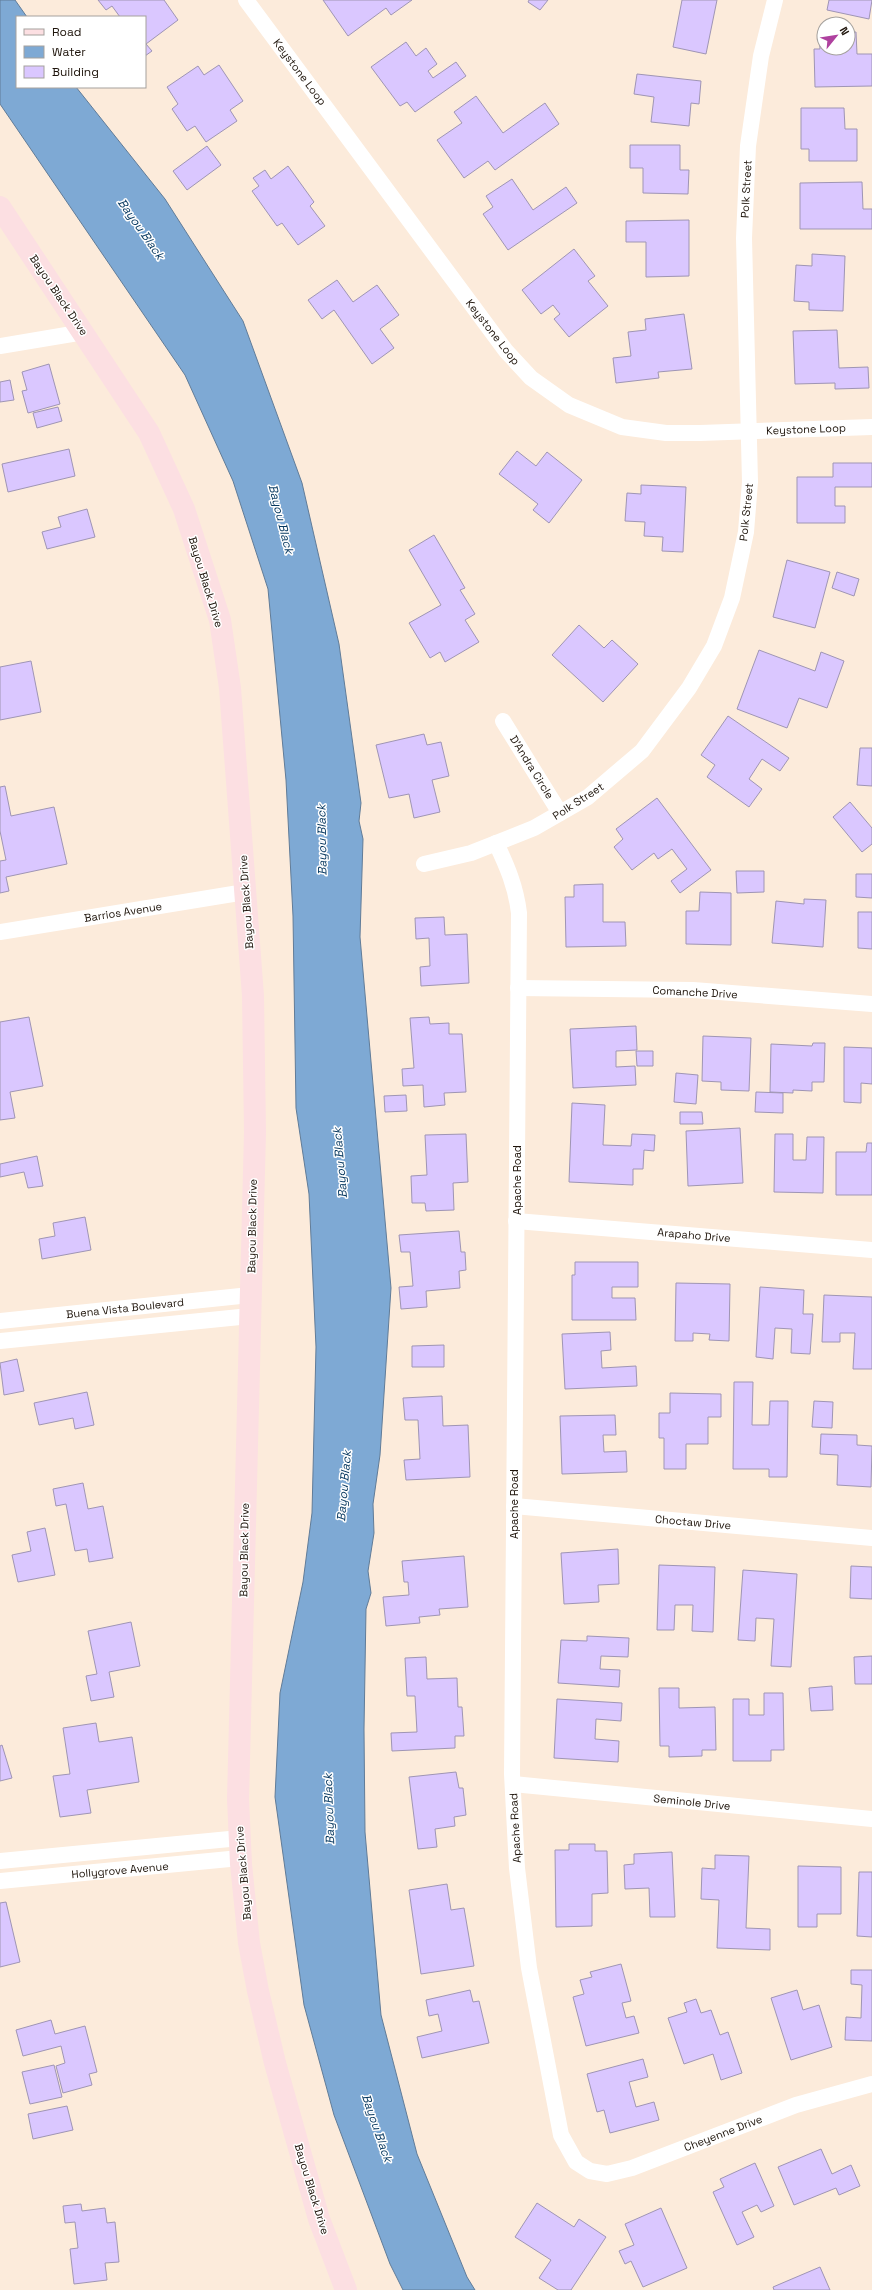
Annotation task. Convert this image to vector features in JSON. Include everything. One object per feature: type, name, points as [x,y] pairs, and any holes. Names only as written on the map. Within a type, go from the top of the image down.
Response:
[{"type":"main road","name":"Bayou Black Drive","points":[[0,207],[84,332],[149,433],[184,509],[220,620],[230,688],[253,1002],[255,1132],[238,1799],[240,1848],[249,1943],[258,1991],[275,2063],[319,2219],[346,2290]]},
{"type":"street","name":"Keystone Loop","points":[[246,0],[506,351],[531,378],[569,405],[622,427],[666,433],[872,427]]},
{"type":"street","name":"Polk Street","points":[[424,864],[471,853],[534,828],[588,797],[642,751],[689,688],[714,646],[732,598],[746,532],[750,482],[744,238],[748,146],[761,56],[775,0]]},
{"type":"street","points":[[0,346],[84,332]]},
{"type":"street","name":"D'Andra Circle","points":[[503,721],[560,813]]},
{"type":"street","name":"Apache Road","points":[[496,843],[517,894],[518,988],[513,1784],[517,1868],[529,1968],[561,2136],[576,2162]]},
{"type":"street","name":"Barrios Avenue","points":[[0,932],[245,892]]},
{"type":"street","name":"Comanche Drive","points":[[518,988],[693,990],[872,1004]]},
{"type":"street","name":"Arapaho Drive","points":[[516,1221],[872,1250]]},
{"type":"street","name":"Buena Vista Boulevard","points":[[0,1321],[250,1305]]},
{"type":"street","name":"Buena Vista Boulevard","points":[[0,1341],[250,1305]]},
{"type":"street","name":"Choctaw Drive","points":[[514,1506],[872,1538]]},
{"type":"street","name":"Seminole Drive","points":[[513,1784],[872,1819]]},
{"type":"street","name":"Hollygrove Avenue","points":[[0,1861],[240,1848]]},
{"type":"street","name":"Hollygrove Avenue","points":[[0,1881],[240,1848]]},
{"type":"street","name":"Cheyenne Drive","points":[[576,2162],[590,2171],[607,2174],[632,2168],[796,2106],[872,2084]]},
{"type":"water","name":"Bayou Black","points":[[0,0],[15,0],[26,16],[16,16],[16,88],[77,88],[165,199],[243,321],[302,483],[339,644],[361,803],[359,821],[363,839],[360,937],[391,1288],[380,1455],[373,1504],[374,1533],[368,1571],[371,1593],[366,1609],[364,1729],[365,1832],[381,2015],[417,2154],[467,2277],[475,2290],[403,2290],[390,2264],[334,2115],[304,2005],[275,1797],[280,1693],[303,1582],[312,1513],[316,1347],[309,1194],[296,1108],[293,916],[286,780],[268,589],[233,481],[185,375],[0,104]]},
{"type":"building","points":[[98,0],[164,0],[178,20],[146,44],[146,16],[119,16],[112,6],[106,10]]},
{"type":"building","points":[[323,0],[412,0],[391,15],[386,8],[348,36]]},
{"type":"building","points":[[529,0],[548,0],[540,10],[528,2]]},
{"type":"building","points":[[682,0],[717,0],[706,54],[673,47]]},
{"type":"building","points":[[829,0],[872,0],[869,19],[827,10]]},
{"type":"building","points":[[856,32],[857,54],[872,54],[872,86],[815,87],[814,49],[816,49],[816,56],[856,56]]},
{"type":"building","points":[[406,42],[416,56],[426,48],[437,64],[428,71],[433,78],[456,62],[466,76],[415,112],[407,102],[400,106],[371,67]]},
{"type":"building","points":[[146,44],[152,51],[146,55]]},
{"type":"building","points":[[219,65],[243,101],[230,110],[237,121],[206,142],[195,126],[187,131],[172,109],[178,104],[167,87],[198,66],[204,75]]},
{"type":"building","points":[[637,74],[701,81],[699,104],[691,103],[689,126],[651,122],[654,97],[634,94]]},
{"type":"building","points":[[476,96],[503,133],[545,103],[559,124],[495,170],[488,161],[464,178],[437,140],[462,123],[454,112]]},
{"type":"building","points":[[801,108],[844,108],[845,129],[857,129],[857,161],[809,161],[809,149],[801,149]]},
{"type":"building","points":[[630,145],[680,145],[680,170],[689,170],[688,194],[643,193],[643,168],[630,168]]},
{"type":"building","points":[[207,146],[221,165],[187,190],[173,171]]},
{"type":"building","points":[[288,166],[314,202],[310,206],[325,226],[298,245],[282,223],[277,226],[252,191],[259,186],[253,178],[265,170],[271,179]]},
{"type":"building","points":[[512,179],[533,210],[566,187],[577,203],[508,250],[483,214],[493,207],[486,196]]},
{"type":"building","points":[[862,182],[863,209],[872,209],[872,229],[800,229],[800,183]]},
{"type":"building","points":[[689,220],[689,276],[646,277],[646,242],[626,242],[626,221]]},
{"type":"building","points":[[574,249],[595,276],[588,281],[608,306],[569,337],[554,319],[560,314],[553,305],[541,314],[522,290]]},
{"type":"building","points":[[812,254],[845,256],[843,311],[809,310],[809,302],[794,301],[796,265],[812,266]]},
{"type":"building","points":[[337,280],[353,302],[377,285],[399,315],[380,329],[394,348],[372,364],[334,310],[322,319],[308,300]]},
{"type":"building","points":[[684,314],[692,369],[658,372],[659,378],[616,383],[613,358],[631,356],[628,332],[646,330],[645,319]]},
{"type":"building","points":[[837,330],[839,368],[868,367],[869,388],[835,389],[835,383],[795,384],[793,331]]},
{"type":"building","points":[[49,364],[60,404],[28,413],[22,391],[27,390],[22,372]]},
{"type":"building","points":[[10,380],[14,400],[0,402],[0,382]]},
{"type":"building","points":[[58,407],[62,421],[37,428],[33,413]]},
{"type":"building","points":[[69,449],[75,476],[8,492],[2,464]]},
{"type":"building","points":[[517,451],[536,466],[547,452],[582,480],[549,523],[533,510],[538,504],[499,474]]},
{"type":"building","points":[[833,463],[872,463],[872,487],[835,487],[835,506],[845,506],[845,523],[797,523],[797,477],[833,477]]},
{"type":"building","points":[[641,485],[686,487],[683,552],[662,551],[663,537],[644,536],[645,522],[625,521],[627,493],[641,494]]},
{"type":"building","points":[[87,509],[95,537],[47,549],[42,532],[61,527],[58,517]]},
{"type":"building","points":[[434,535],[465,588],[460,590],[475,614],[465,620],[479,642],[445,662],[440,652],[430,658],[409,623],[441,605],[409,550]]},
{"type":"building","points":[[787,560],[830,572],[815,628],[773,617]]},
{"type":"building","points":[[837,572],[859,579],[854,596],[832,588]]},
{"type":"building","points":[[579,625],[604,648],[612,640],[638,664],[603,702],[552,655]]},
{"type":"building","points":[[759,650],[815,671],[821,652],[844,661],[827,708],[799,698],[787,728],[737,709]]},
{"type":"building","points":[[31,661],[41,712],[0,720],[0,667]]},
{"type":"building","points":[[728,716],[789,758],[780,771],[762,759],[749,779],[762,789],[749,807],[707,777],[715,765],[701,755]]},
{"type":"building","points":[[424,734],[427,745],[441,742],[449,776],[432,780],[440,812],[414,818],[409,794],[389,798],[376,745]]},
{"type":"building","points":[[860,748],[872,748],[872,786],[857,785]]},
{"type":"building","points":[[5,786],[11,816],[54,807],[67,864],[6,877],[9,891],[0,893],[0,861],[6,860],[0,831],[0,787]]},
{"type":"building","points":[[657,798],[711,870],[680,893],[671,881],[687,869],[672,849],[658,859],[654,853],[632,870],[614,847],[623,839],[616,829]]},
{"type":"building","points":[[850,802],[872,828],[872,844],[862,852],[833,817]]},
{"type":"building","points":[[736,871],[764,871],[764,892],[737,893]]},
{"type":"building","points":[[856,874],[872,874],[872,898],[856,897]]},
{"type":"building","points":[[603,884],[603,922],[625,922],[626,946],[566,947],[565,897],[574,897],[574,885]]},
{"type":"building","points":[[700,892],[731,893],[731,945],[686,944],[686,911],[699,911]]},
{"type":"building","points":[[804,899],[826,900],[823,947],[772,943],[776,901],[804,904]]},
{"type":"building","points":[[858,912],[872,912],[872,949],[858,948]]},
{"type":"building","points":[[444,917],[445,935],[467,934],[469,983],[421,986],[420,967],[430,966],[429,938],[416,939],[415,918]]},
{"type":"building","points":[[29,1017],[43,1086],[10,1092],[15,1118],[0,1120],[0,1022]]},
{"type":"building","points":[[429,1017],[430,1024],[449,1023],[449,1034],[462,1034],[466,1092],[444,1093],[445,1105],[424,1107],[423,1085],[403,1086],[402,1069],[414,1068],[410,1018]]},
{"type":"building","points":[[636,1026],[637,1050],[616,1051],[616,1067],[635,1066],[636,1085],[573,1088],[570,1029]]},
{"type":"building","points":[[703,1036],[751,1038],[749,1091],[721,1090],[721,1082],[702,1081]]},
{"type":"building","points":[[813,1043],[825,1043],[824,1082],[812,1082],[812,1091],[793,1090],[793,1093],[770,1092],[771,1044],[812,1046]]},
{"type":"building","points":[[844,1047],[872,1048],[872,1084],[861,1083],[861,1103],[844,1102]]},
{"type":"building","points":[[636,1051],[653,1051],[653,1066],[637,1066]]},
{"type":"building","points":[[676,1073],[698,1075],[696,1104],[674,1102]]},
{"type":"building","points":[[756,1092],[783,1093],[783,1113],[755,1112]]},
{"type":"building","points":[[406,1095],[407,1111],[385,1112],[384,1096]]},
{"type":"building","points":[[572,1103],[605,1105],[603,1145],[631,1146],[632,1134],[655,1135],[654,1151],[644,1150],[643,1169],[633,1169],[633,1185],[569,1182]]},
{"type":"building","points":[[680,1112],[702,1112],[703,1124],[680,1124]]},
{"type":"building","points":[[740,1128],[743,1183],[688,1186],[686,1131]]},
{"type":"building","points":[[466,1134],[468,1182],[453,1183],[454,1210],[426,1211],[425,1203],[412,1203],[411,1176],[427,1175],[425,1135]]},
{"type":"building","points":[[775,1134],[793,1134],[793,1160],[806,1160],[807,1137],[824,1137],[823,1193],[774,1192]]},
{"type":"building","points":[[867,1143],[872,1143],[872,1195],[836,1195],[836,1152],[866,1152]]},
{"type":"building","points":[[37,1156],[43,1186],[28,1188],[24,1172],[0,1177],[0,1164]]},
{"type":"building","points":[[85,1217],[91,1250],[42,1259],[39,1239],[55,1236],[53,1223]]},
{"type":"building","points":[[459,1231],[461,1252],[465,1252],[466,1270],[459,1271],[460,1288],[426,1291],[427,1307],[401,1309],[399,1287],[413,1286],[410,1252],[401,1252],[399,1235]]},
{"type":"building","points":[[575,1262],[638,1262],[638,1287],[612,1287],[612,1298],[635,1298],[636,1320],[572,1320],[572,1275],[575,1275]]},
{"type":"building","points":[[676,1283],[730,1284],[729,1341],[709,1340],[710,1334],[693,1333],[693,1341],[675,1341]]},
{"type":"building","points":[[760,1287],[804,1290],[803,1314],[813,1314],[810,1354],[791,1353],[792,1329],[775,1328],[773,1359],[756,1357]]},
{"type":"building","points":[[824,1295],[872,1297],[872,1369],[853,1369],[855,1333],[840,1333],[840,1342],[822,1342]]},
{"type":"building","points":[[610,1332],[611,1350],[601,1351],[602,1368],[636,1366],[637,1386],[565,1389],[562,1334]]},
{"type":"building","points":[[444,1345],[444,1367],[412,1367],[412,1346]]},
{"type":"building","points":[[17,1359],[24,1391],[4,1395],[0,1363]]},
{"type":"building","points":[[734,1382],[753,1382],[752,1425],[769,1425],[770,1401],[788,1401],[787,1477],[769,1477],[769,1469],[733,1469]]},
{"type":"building","points":[[87,1392],[94,1425],[75,1429],[73,1418],[39,1425],[34,1403]]},
{"type":"building","points":[[670,1393],[721,1394],[721,1417],[708,1417],[708,1444],[686,1444],[686,1469],[664,1469],[664,1438],[659,1438],[659,1413],[670,1413]]},
{"type":"building","points":[[442,1396],[443,1426],[468,1425],[470,1477],[406,1480],[404,1460],[420,1459],[418,1420],[405,1420],[403,1398]]},
{"type":"building","points":[[814,1401],[833,1402],[832,1428],[812,1427]]},
{"type":"building","points":[[615,1415],[616,1435],[603,1435],[604,1452],[626,1451],[627,1472],[562,1474],[560,1416]]},
{"type":"building","points":[[821,1434],[857,1435],[857,1445],[872,1446],[871,1487],[837,1485],[838,1455],[820,1454]]},
{"type":"building","points":[[83,1483],[88,1509],[103,1506],[113,1558],[89,1562],[87,1549],[75,1551],[66,1504],[56,1506],[53,1489]]},
{"type":"building","points":[[45,1528],[55,1575],[18,1582],[12,1555],[31,1551],[27,1532]]},
{"type":"building","points":[[618,1549],[619,1584],[598,1585],[599,1602],[564,1604],[561,1553]]},
{"type":"building","points":[[464,1556],[468,1607],[439,1609],[440,1615],[419,1617],[420,1623],[386,1626],[383,1597],[409,1595],[408,1582],[404,1582],[402,1561]]},
{"type":"building","points":[[659,1565],[715,1567],[713,1632],[692,1631],[693,1605],[675,1605],[674,1630],[657,1630]]},
{"type":"building","points":[[851,1566],[872,1567],[872,1599],[850,1598]]},
{"type":"building","points":[[743,1570],[797,1574],[791,1667],[771,1666],[774,1619],[756,1618],[755,1641],[738,1640]]},
{"type":"building","points":[[131,1622],[140,1666],[109,1672],[114,1697],[91,1701],[86,1676],[97,1674],[88,1631]]},
{"type":"building","points":[[587,1636],[629,1638],[628,1657],[601,1656],[600,1669],[620,1670],[619,1687],[558,1683],[561,1640],[587,1641]]},
{"type":"building","points":[[872,1656],[872,1684],[855,1684],[854,1657]]},
{"type":"building","points":[[426,1657],[427,1679],[457,1678],[458,1707],[462,1707],[464,1736],[455,1736],[455,1748],[392,1751],[391,1733],[417,1732],[415,1696],[407,1696],[405,1658]]},
{"type":"building","points":[[832,1686],[833,1710],[811,1711],[809,1688]]},
{"type":"building","points":[[659,1688],[679,1688],[679,1708],[715,1707],[716,1750],[702,1750],[702,1756],[669,1757],[669,1746],[660,1746]]},
{"type":"building","points":[[764,1693],[783,1693],[784,1750],[771,1750],[771,1761],[733,1761],[733,1699],[749,1699],[749,1715],[764,1715]]},
{"type":"building","points":[[557,1699],[622,1703],[621,1721],[596,1719],[595,1739],[619,1741],[618,1762],[554,1758]]},
{"type":"building","points":[[96,1723],[99,1742],[132,1737],[139,1782],[87,1790],[91,1813],[60,1817],[53,1776],[70,1774],[63,1728]]},
{"type":"building","points":[[2,1745],[12,1778],[0,1781],[0,1746]]},
{"type":"building","points":[[456,1772],[459,1788],[463,1788],[466,1815],[454,1817],[455,1826],[435,1829],[437,1847],[418,1849],[409,1777]]},
{"type":"building","points":[[569,1844],[595,1844],[595,1851],[607,1851],[608,1893],[592,1894],[592,1926],[556,1927],[555,1850],[569,1850]]},
{"type":"building","points":[[672,1852],[675,1917],[650,1917],[649,1888],[625,1889],[624,1865],[634,1864],[634,1854]]},
{"type":"building","points":[[715,1855],[749,1856],[746,1928],[770,1929],[770,1950],[717,1948],[719,1900],[701,1899],[702,1868],[715,1869]]},
{"type":"building","points":[[798,1866],[841,1867],[841,1914],[817,1914],[817,1927],[798,1927]]},
{"type":"building","points":[[859,1872],[872,1872],[872,1937],[857,1936]]},
{"type":"building","points":[[447,1884],[451,1910],[464,1908],[474,1966],[421,1974],[409,1890]]},
{"type":"building","points":[[6,1902],[20,1962],[0,1967],[0,1903]]},
{"type":"building","points":[[621,1964],[631,2001],[622,2003],[626,2018],[634,2016],[639,2033],[586,2046],[573,1997],[584,1994],[580,1980],[592,1977],[590,1972]]},
{"type":"building","points":[[851,1970],[872,1970],[872,2041],[845,2040],[846,2017],[861,2018],[862,1985],[851,1984]]},
{"type":"building","points":[[470,1990],[473,2002],[479,2001],[489,2043],[422,2058],[417,2037],[442,2031],[438,2014],[429,2016],[426,2000]]},
{"type":"building","points":[[797,1990],[803,2010],[819,2005],[832,2047],[791,2060],[771,1998]]},
{"type":"building","points":[[696,1999],[701,2013],[711,2010],[720,2035],[728,2032],[742,2073],[721,2080],[713,2054],[684,2064],[668,2018],[687,2012],[684,2003]]},
{"type":"building","points":[[51,2020],[55,2034],[85,2026],[97,2072],[89,2074],[92,2085],[63,2093],[56,2066],[65,2063],[61,2046],[23,2056],[16,2030]]},
{"type":"building","points":[[643,2059],[648,2077],[629,2082],[636,2107],[654,2102],[659,2120],[610,2133],[604,2110],[597,2112],[587,2074]]},
{"type":"building","points":[[54,2065],[62,2097],[30,2104],[22,2072]]},
{"type":"building","points":[[67,2106],[73,2130],[33,2139],[28,2114]]},
{"type":"building","points":[[821,2149],[832,2174],[851,2165],[860,2186],[839,2195],[836,2188],[794,2205],[778,2167]]},
{"type":"building","points":[[755,2163],[774,2206],[761,2212],[757,2205],[742,2212],[754,2237],[737,2245],[713,2192],[724,2187],[720,2179]]},
{"type":"building","points":[[537,2203],[574,2227],[579,2219],[606,2237],[571,2290],[558,2290],[539,2278],[551,2260],[515,2237]]},
{"type":"building","points":[[81,2204],[82,2211],[105,2208],[107,2223],[115,2222],[119,2262],[105,2263],[107,2280],[74,2284],[70,2249],[78,2248],[75,2222],[65,2223],[63,2206]]},
{"type":"building","points":[[661,2208],[687,2268],[643,2287],[631,2261],[625,2264],[619,2251],[634,2245],[625,2224]]},
{"type":"building","points":[[820,2267],[830,2290],[774,2290],[773,2287]]}]
